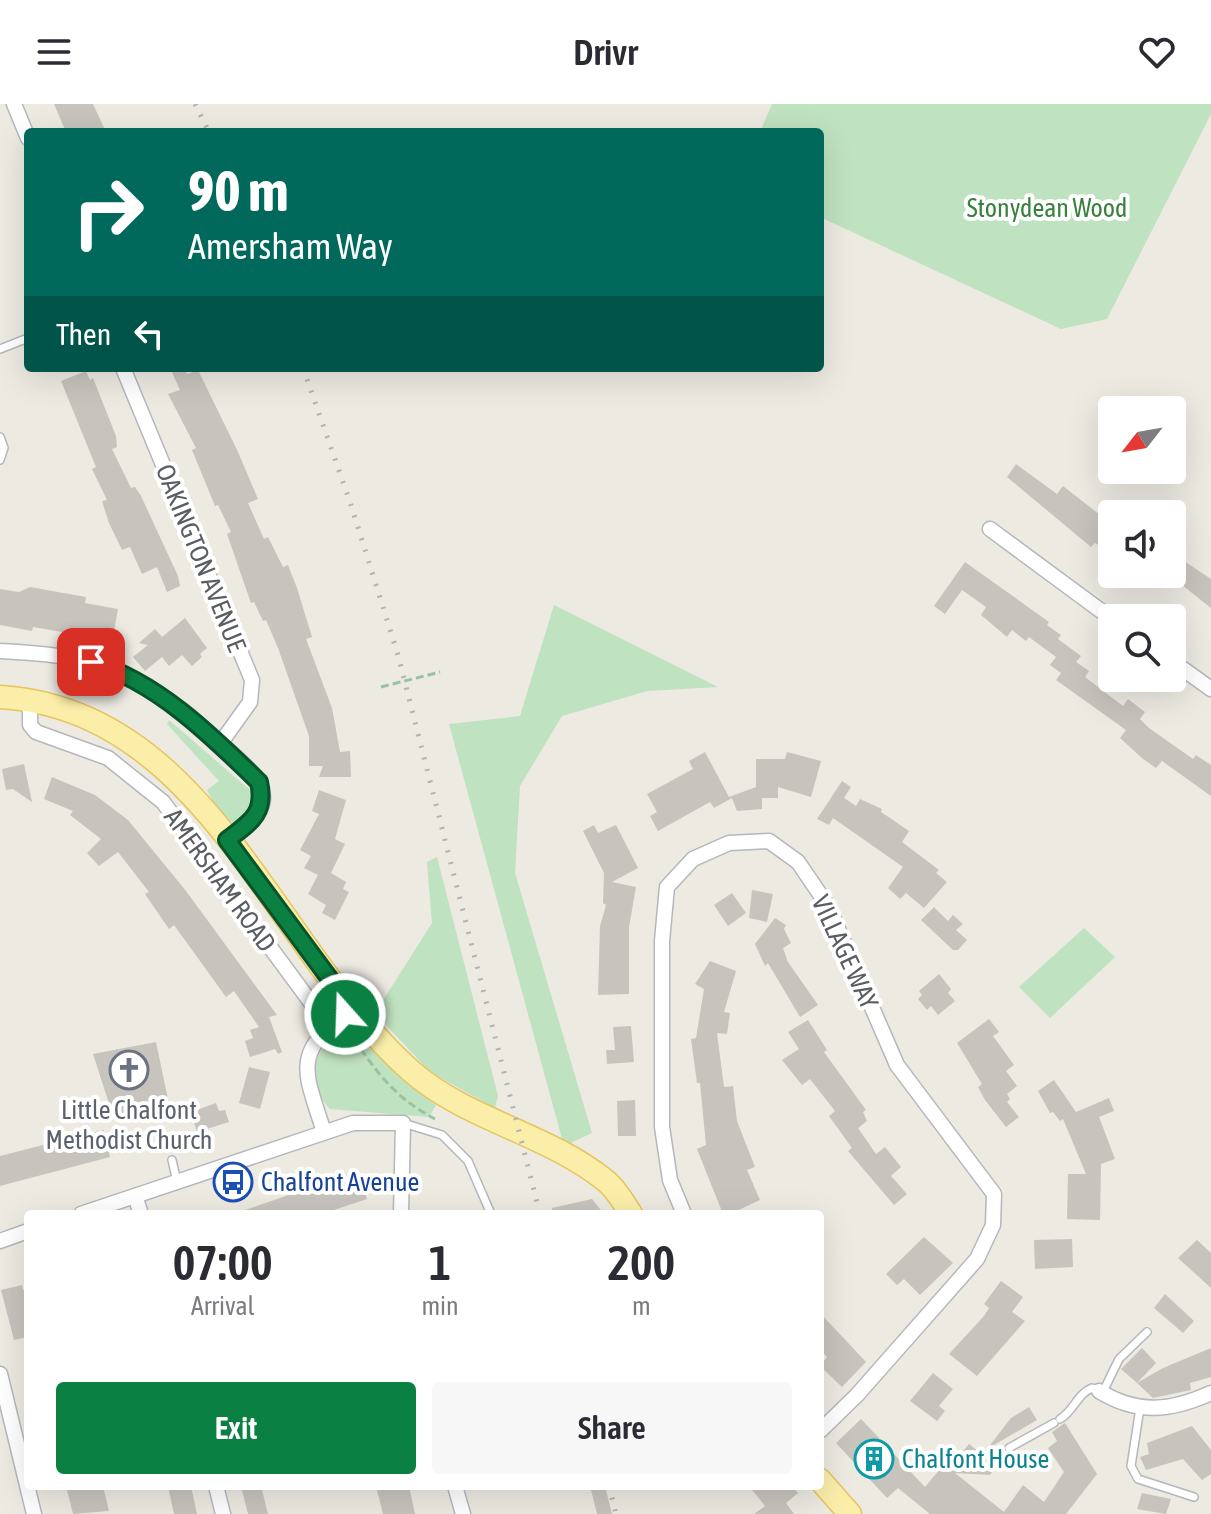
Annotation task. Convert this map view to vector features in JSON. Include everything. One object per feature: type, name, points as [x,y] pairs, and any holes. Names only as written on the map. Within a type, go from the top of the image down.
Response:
[{"type":"main road","name":"AMERSHAM ROAD","points":[[0,697],[30,699],[69,709],[114,730],[163,764],[227,840],[352,1009],[412,1072],[455,1102],[554,1145],[608,1182],[628,1210]]},
{"type":"main road","points":[[824,1485],[850,1514]]},
{"type":"street","points":[[14,104],[24,128]]},
{"type":"street","name":"OAKINGTON AVENUE","points":[[125,372],[252,680],[250,702],[220,744]]},
{"type":"street","points":[[990,529],[1098,609]]},
{"type":"street","points":[[0,651],[62,654],[119,670],[220,744],[259,782],[263,800],[257,814],[227,840]]},
{"type":"street","points":[[1186,671],[1211,689]]},
{"type":"street","name":"AMERSHAM ROAD","points":[[30,699],[30,725],[36,732],[108,758],[163,802],[329,1027]]},
{"type":"street","name":"VILLAGE WAY","points":[[682,1210],[670,1180],[662,1127],[662,941],[667,887],[693,859],[717,848],[729,843],[769,841],[798,862],[828,906],[897,1065],[994,1194],[993,1225],[977,1259],[857,1395],[824,1427]]},
{"type":"street","points":[[324,1132],[305,1072],[310,1049],[329,1027],[352,1009]]},
{"type":"street","points":[[93,1210],[353,1123],[403,1123],[401,1210]]},
{"type":"street","points":[[135,1196],[140,1210]]},
{"type":"street","points":[[0,1241],[24,1232]]},
{"type":"street","points":[[0,1374],[24,1473]]},
{"type":"street","points":[[1101,1392],[1140,1408],[1180,1407],[1211,1393]]},
{"type":"street","points":[[28,1490],[34,1514]]},
{"type":"street","points":[[217,1490],[223,1514]]},
{"type":"street","points":[[456,1490],[463,1514]]},
{"type":"lane","points":[[0,349],[24,340]]},
{"type":"lane","points":[[0,437],[4,448],[0,460]]},
{"type":"lane","points":[[403,1123],[442,1135],[468,1161],[489,1210]]},
{"type":"lane","points":[[172,1160],[177,1182]]},
{"type":"lane","points":[[1009,1448],[1069,1414],[1083,1392],[1092,1388],[1101,1392],[1119,1359],[1147,1332]]},
{"type":"lane","points":[[1140,1408],[1131,1466],[1138,1479],[1194,1497]]},
{"type":"path","points":[[381,687],[440,672]]},
{"type":"green space","name":"Stonydean Wood","points":[[772,104],[1211,104],[1211,114],[1107,319],[1061,329],[824,219],[824,128],[762,128]]},
{"type":"green space","points":[[554,605],[718,687],[647,691],[562,716],[520,786],[515,873],[592,1133],[564,1146],[449,724],[520,716]]},
{"type":"green space","points":[[169,720],[251,791],[254,806],[250,817],[234,823],[221,817],[207,790],[219,781],[167,724]]},
{"type":"green space","points":[[437,857],[498,1096],[495,1108],[430,1072],[375,1013],[432,923],[427,862]]},
{"type":"green space","points":[[1084,928],[1115,957],[1050,1018],[1019,987]]},
{"type":"green space","points":[[347,1035],[378,1055],[436,1105],[429,1117],[330,1109],[316,1087],[315,1065],[325,1047]]},
{"type":"building","points":[[54,104],[93,104],[104,128],[64,128]]},
{"type":"building","points":[[84,372],[90,380],[93,378],[116,436],[117,447],[112,449],[131,488],[135,487],[141,496],[180,586],[167,592],[157,567],[142,574],[130,547],[122,550],[102,501],[107,500],[92,469],[96,467],[61,381]]},
{"type":"building","points":[[172,372],[199,372],[258,499],[248,503],[264,539],[268,537],[283,567],[288,565],[312,637],[306,639],[332,708],[340,752],[350,751],[351,777],[319,777],[323,766],[309,766],[309,736],[278,648],[266,620],[263,621],[254,602],[251,603],[227,534],[231,532],[218,505],[215,506],[192,450],[196,448],[168,394],[180,390]]},
{"type":"building","points":[[1016,464],[1057,494],[1063,486],[1098,513],[1098,545],[1095,543],[1091,547],[1007,477]]},
{"type":"building","points":[[965,562],[1049,622],[1047,625],[1061,635],[1058,639],[1081,656],[1076,662],[1089,671],[1085,677],[1098,687],[1098,692],[1105,692],[1123,706],[1128,699],[1145,712],[1140,719],[1149,728],[1193,759],[1196,755],[1211,765],[1211,796],[1162,761],[1156,768],[1143,759],[1120,738],[1126,730],[1056,680],[1061,673],[1050,665],[1056,657],[1029,637],[1026,641],[1012,630],[1007,637],[981,615],[986,607],[962,590],[945,614],[934,606]]},
{"type":"building","points":[[1186,562],[1211,579],[1211,608],[1186,588]]},
{"type":"building","points":[[30,587],[86,597],[85,603],[118,609],[113,637],[99,633],[97,638],[33,627],[32,631],[0,625],[0,589],[19,592]]},
{"type":"building","points":[[185,618],[207,648],[200,654],[202,657],[192,666],[182,655],[169,666],[162,657],[145,671],[133,657],[148,645],[139,643],[155,629],[162,637]]},
{"type":"building","points":[[705,752],[729,797],[756,787],[756,759],[785,759],[787,752],[821,761],[811,797],[778,787],[778,798],[762,798],[762,809],[737,811],[732,798],[714,808],[710,802],[658,831],[650,816],[657,812],[647,794],[693,769],[689,761]]},
{"type":"building","points":[[24,764],[32,802],[13,789],[6,790],[2,769]]},
{"type":"building","points":[[52,777],[95,795],[128,820],[186,891],[277,1015],[269,1017],[282,1052],[278,1054],[275,1049],[250,1057],[245,1041],[253,1038],[250,1030],[259,1027],[234,991],[226,997],[174,925],[169,929],[145,894],[149,892],[118,852],[99,866],[87,853],[101,839],[70,815],[73,811],[44,799]]},
{"type":"building","points":[[842,781],[851,787],[844,798],[856,806],[860,799],[882,809],[881,812],[909,831],[902,842],[939,870],[936,873],[947,882],[924,908],[906,893],[900,899],[888,888],[903,867],[833,818],[829,825],[817,819]]},
{"type":"building","points":[[319,790],[346,800],[335,839],[345,844],[331,873],[346,882],[343,889],[349,892],[335,920],[322,913],[326,905],[308,894],[318,875],[304,868],[311,856],[300,850],[319,814],[312,811]]},
{"type":"building","points":[[594,825],[598,833],[616,825],[638,868],[612,882],[636,887],[629,927],[629,994],[598,995],[600,926],[606,905],[603,903],[604,873],[583,831]]},
{"type":"building","points":[[752,890],[773,894],[767,922],[749,918]]},
{"type":"building","points":[[732,893],[746,913],[728,926],[714,905]]},
{"type":"building","points":[[934,907],[948,921],[953,915],[963,924],[956,930],[967,940],[958,950],[953,950],[921,920]]},
{"type":"building","points":[[775,918],[786,925],[784,929],[791,943],[783,948],[788,962],[818,1005],[800,1017],[768,963],[765,966],[755,944]]},
{"type":"building","points":[[710,961],[736,971],[724,1012],[730,1013],[727,1034],[717,1033],[724,1087],[733,1086],[737,1121],[755,1167],[747,1170],[760,1200],[739,1210],[721,1210],[697,1149],[706,1145],[700,1083],[697,1083],[691,1039],[696,1038],[704,989],[695,984]]},
{"type":"building","points":[[939,974],[951,989],[948,993],[955,1001],[938,1015],[931,1006],[927,1010],[918,999],[922,995],[919,991]]},
{"type":"building","points":[[989,1019],[999,1032],[993,1036],[1014,1065],[1006,1071],[1017,1086],[1007,1094],[1010,1099],[1007,1102],[1019,1117],[1006,1127],[985,1100],[978,1087],[982,1084],[957,1043]]},
{"type":"building","points":[[808,1020],[827,1050],[824,1052],[866,1110],[863,1112],[867,1121],[858,1128],[876,1154],[885,1147],[901,1167],[891,1176],[907,1194],[894,1205],[848,1151],[852,1148],[829,1116],[835,1111],[810,1079],[802,1085],[782,1060],[799,1049],[788,1032]]},
{"type":"building","points":[[631,1026],[634,1062],[607,1064],[606,1050],[615,1050],[613,1027]]},
{"type":"building","name":"Little Chalfont Methodist Church","points":[[156,1042],[169,1104],[114,1119],[93,1054]]},
{"type":"building","points":[[249,1067],[270,1072],[260,1109],[239,1103]]},
{"type":"building","points":[[1054,1080],[1076,1112],[1109,1098],[1114,1111],[1099,1117],[1115,1159],[1101,1164],[1100,1220],[1067,1219],[1068,1174],[1086,1174],[1063,1119],[1060,1121],[1053,1112],[1050,1113],[1038,1091]]},
{"type":"building","points":[[635,1100],[636,1136],[618,1136],[617,1101]]},
{"type":"building","points":[[216,1103],[219,1111],[225,1110],[229,1122],[197,1132],[191,1112]]},
{"type":"building","points":[[83,1130],[84,1135],[104,1130],[110,1157],[0,1186],[0,1156],[47,1144],[46,1141]]},
{"type":"building","points":[[358,1171],[367,1199],[334,1210],[246,1210]]},
{"type":"building","points":[[592,1199],[601,1210],[552,1210]]},
{"type":"building","points":[[924,1237],[953,1263],[920,1295],[904,1279],[897,1285],[886,1274]]},
{"type":"building","points":[[1072,1239],[1073,1267],[1035,1269],[1034,1240]]},
{"type":"building","points":[[1197,1240],[1211,1253],[1211,1288],[1178,1258]]},
{"type":"building","points":[[1001,1281],[1023,1297],[1012,1312],[1025,1321],[977,1376],[949,1354],[984,1316],[989,1308],[984,1304]]},
{"type":"building","points":[[22,1285],[24,1338],[14,1340],[1,1290]]},
{"type":"building","points":[[1165,1294],[1194,1321],[1183,1333],[1154,1308]]},
{"type":"building","points":[[824,1317],[866,1362],[842,1387],[824,1370],[827,1357],[824,1354]]},
{"type":"building","points":[[1142,1348],[1156,1363],[1137,1383],[1121,1369]]},
{"type":"building","points":[[1211,1348],[1211,1377],[1190,1383],[1191,1390],[1153,1398],[1137,1383],[1163,1368]]},
{"type":"building","points":[[933,1373],[953,1389],[939,1406],[945,1411],[937,1421],[910,1401]]},
{"type":"building","points":[[1029,1407],[1037,1420],[987,1449],[1011,1418]]},
{"type":"building","points":[[861,1419],[925,1487],[945,1463],[948,1469],[969,1444],[997,1466],[990,1475],[955,1473],[1004,1512],[1023,1485],[1044,1502],[1064,1472],[1048,1448],[1057,1441],[1052,1432],[1065,1423],[1097,1474],[1066,1514],[930,1514],[898,1488],[887,1498],[836,1443]]},
{"type":"building","points":[[1192,1426],[1211,1450],[1211,1474],[1202,1480],[1183,1459],[1146,1470],[1140,1457],[1149,1454],[1147,1443]]},
{"type":"building","points":[[67,1490],[104,1490],[109,1511],[73,1514]]},
{"type":"building","points":[[169,1490],[192,1490],[197,1514],[174,1514]]},
{"type":"building","points":[[242,1490],[262,1490],[268,1514],[248,1514]]},
{"type":"building","points":[[377,1490],[410,1490],[415,1514],[383,1514]]},
{"type":"building","points":[[591,1490],[606,1490],[612,1514],[597,1514]]},
{"type":"building","points":[[752,1490],[795,1490],[798,1493],[786,1503],[794,1514],[754,1514],[765,1506]]},
{"type":"building","points":[[1142,1493],[1171,1499],[1166,1514],[1137,1509]]},
{"type":"railway","points":[[195,104],[207,128]]},
{"type":"railway","points":[[304,372],[350,502],[398,655],[539,1210]]},
{"type":"railway","points":[[610,1490],[616,1514]]},
{"type":"place","name":"Little Chalfont Methodist Church","points":[[129,1070]]},
{"type":"place","name":"Chalfont Avenue","points":[[233,1182]]},
{"type":"place","name":"Chalfont House","points":[[874,1459]]},
{"type":"route","points":[[91,662],[119,670],[168,703],[220,744],[259,782],[263,800],[257,814],[227,840],[352,1009],[345,1014]]}]
